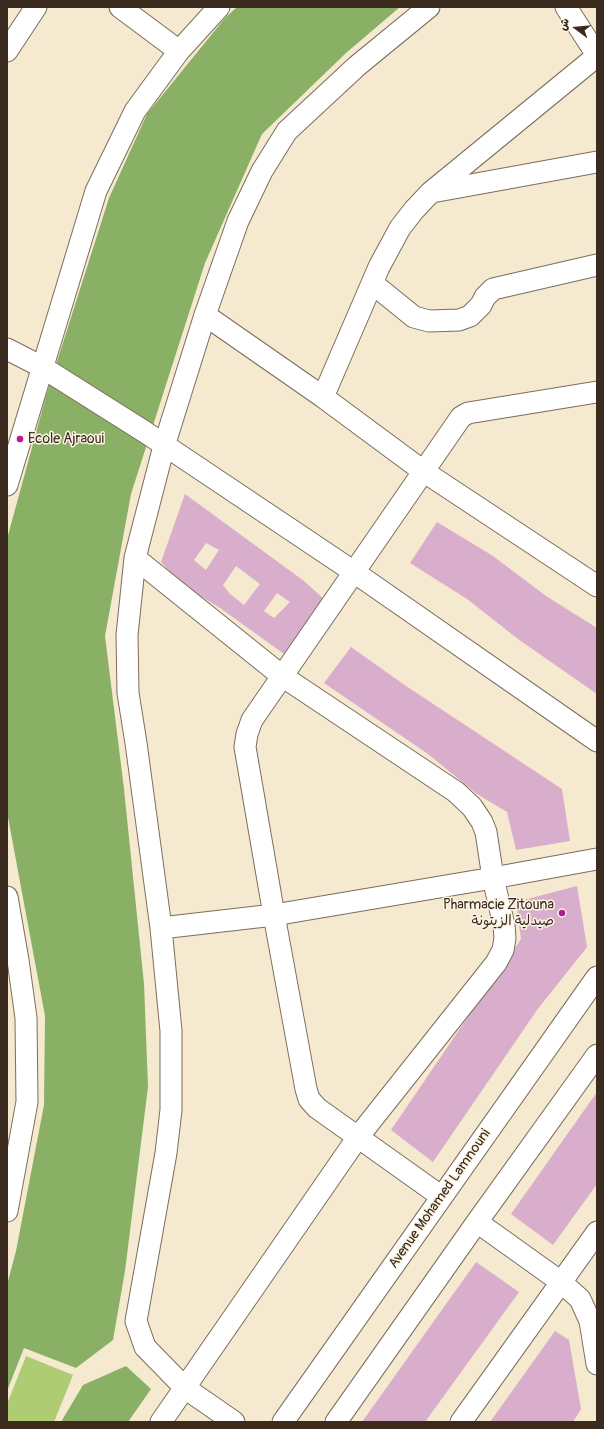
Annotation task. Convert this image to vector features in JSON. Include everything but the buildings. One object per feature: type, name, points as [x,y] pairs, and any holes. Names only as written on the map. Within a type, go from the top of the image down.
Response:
[{"type":"street","points":[[7,51],[36,7]]},
{"type":"street","points":[[120,7],[178,51]]},
{"type":"street","points":[[7,485],[96,191],[135,111],[178,51],[219,7]]},
{"type":"street","points":[[234,1422],[185,1388],[145,1348],[136,1322],[166,1153],[171,1110],[171,1031],[161,928],[128,693],[127,635],[135,558],[164,446],[205,315],[238,221],[262,171],[287,131],[357,66],[428,7]]},
{"type":"street","points":[[323,397],[388,248],[400,228],[414,210],[431,192],[597,56],[566,7]]},
{"type":"street","points":[[431,192],[597,162]]},
{"type":"street","points":[[372,283],[414,317],[429,321],[459,320],[470,316],[481,305],[485,297],[493,289],[597,265]]},
{"type":"street","points":[[205,315],[323,397],[424,471],[597,586]]},
{"type":"street","points":[[7,349],[42,367],[146,432],[164,446],[354,572],[597,741]]},
{"type":"street","points":[[442,1197],[317,1108],[309,1099],[274,915],[245,747],[247,734],[252,720],[424,471],[456,422],[468,412],[597,392]]},
{"type":"street","points":[[135,558],[282,676],[456,792],[472,807],[482,822],[486,832],[493,878],[504,925],[505,938],[503,950],[496,963],[358,1137],[161,1422]]},
{"type":"street","points":[[161,928],[274,915],[597,859]]},
{"type":"street","points":[[7,897],[12,960],[26,1018],[26,1102],[7,1211]]},
{"type":"street","name":"Avenue Mohamed Lamnouni","points":[[283,1422],[597,976]]},
{"type":"street","points":[[336,1422],[597,1055]]},
{"type":"street","points":[[477,1222],[561,1282],[580,1299],[593,1321],[597,1364]]},
{"type":"street","points":[[461,1422],[597,1232]]},
{"type":"green space","points":[[237,7],[400,7],[346,53],[262,134],[205,263],[131,494],[105,636],[124,789],[144,984],[148,1087],[125,1271],[113,1340],[76,1368],[24,1348],[7,1391],[7,1285],[16,1251],[44,1105],[45,1016],[7,812],[7,539],[46,396],[109,198],[147,114],[225,18]]},
{"type":"green space","points":[[26,1356],[73,1375],[54,1422],[7,1422],[7,1404]]},
{"type":"green space","points":[[126,1366],[151,1389],[128,1422],[61,1422],[83,1385]]},
{"type":"place","name":"Ecole Ajraoui","points":[[20,439]]},
{"type":"place","name":"Pharmacie Zitouna صيدلية الزيتونة","points":[[562,913]]}]
